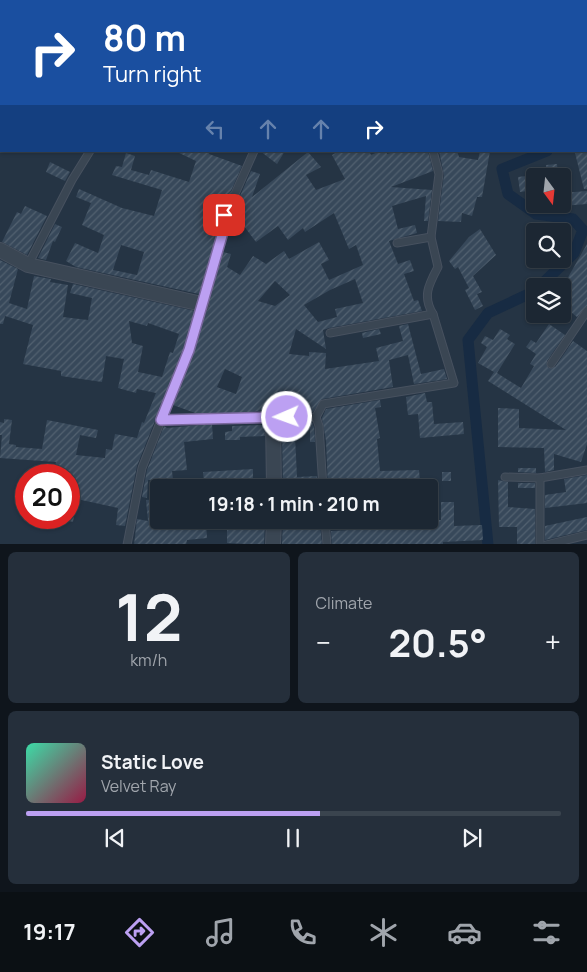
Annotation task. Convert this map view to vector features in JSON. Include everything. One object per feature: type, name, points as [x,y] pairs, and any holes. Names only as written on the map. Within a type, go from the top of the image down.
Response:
[{"type":"street","points":[[0,250],[28,265],[202,304]]},
{"type":"street","points":[[273,418],[274,479]]},
{"type":"street","points":[[273,544],[274,529]]},
{"type":"lane","points":[[28,265],[72,180],[89,152]]},
{"type":"lane","points":[[127,544],[142,468],[189,350],[223,232],[226,204],[235,194],[254,152]]},
{"type":"lane","points":[[322,479],[319,426],[316,416],[323,404],[454,383],[433,314],[427,304],[427,288],[438,267],[431,238],[439,174],[433,152]]},
{"type":"lane","points":[[397,243],[431,238]]},
{"type":"lane","points":[[551,364],[587,310]]},
{"type":"lane","points":[[330,333],[433,314]]},
{"type":"lane","points":[[161,420],[316,416]]},
{"type":"lane","points":[[504,477],[540,478],[587,470]]},
{"type":"lane","points":[[540,478],[540,544]]},
{"type":"lane","points":[[326,529],[327,544]]},
{"type":"lane","points":[[546,544],[587,534]]},
{"type":"building","points":[[177,152],[210,152],[209,154],[242,166],[231,191],[220,203],[218,231],[199,294],[76,267],[66,261],[75,243],[98,253],[104,235],[82,225],[91,203],[76,197],[79,189],[122,208],[154,216],[162,190],[112,175],[116,166],[122,167],[126,153],[135,156],[131,170],[149,175],[151,170],[189,182],[196,161]],"holes":[[[121,245],[144,252],[137,275],[113,270]]]},
{"type":"building","points":[[261,152],[284,152],[277,164]]},
{"type":"building","points":[[308,152],[321,167],[306,175],[316,190],[345,179],[332,155],[337,152],[370,152],[371,155],[378,152],[386,152],[387,154],[394,152],[428,152],[433,171],[391,187],[432,190],[428,221],[424,221],[426,196],[392,206],[398,229],[415,225],[417,233],[389,241],[398,264],[410,260],[414,271],[404,274],[414,301],[418,300],[422,311],[323,330],[326,349],[296,329],[289,354],[309,356],[309,352],[326,353],[325,369],[379,361],[376,348],[403,341],[399,326],[408,324],[421,374],[444,369],[447,379],[414,384],[408,355],[389,360],[393,387],[322,399],[313,412],[309,412],[309,407],[288,408],[288,406],[245,413],[198,414],[173,405],[194,352],[206,312],[210,306],[209,299],[223,252],[231,254],[227,267],[240,275],[253,256],[266,264],[284,251],[289,259],[319,242],[329,260],[321,264],[329,280],[363,265],[356,245],[349,249],[334,213],[305,232],[303,228],[288,240],[278,226],[256,242],[237,217],[234,220],[229,216],[230,206],[240,196],[251,171],[260,174],[252,197]],"holes":[[[355,279],[363,303],[335,309],[337,317],[318,322],[304,305],[330,290]],[[275,281],[290,295],[275,306],[258,301]],[[225,369],[242,377],[236,394],[217,387]]]},
{"type":"building","points":[[439,152],[457,152],[459,157],[478,160],[480,152],[490,152],[482,197],[477,197],[472,216],[462,213],[461,222],[438,221],[444,175]]},
{"type":"building","points":[[587,152],[587,189],[584,189],[575,153]]},
{"type":"building","points":[[50,162],[70,172],[65,181],[46,172]]},
{"type":"building","points":[[557,164],[557,168],[547,168],[546,165]]},
{"type":"building","points":[[526,176],[526,191],[520,192],[518,177]]},
{"type":"building","points":[[587,191],[587,204],[571,205],[571,192]]},
{"type":"building","points":[[25,206],[47,216],[27,255],[2,242],[17,212],[21,214]]},
{"type":"building","points":[[55,224],[62,227],[55,242],[53,241],[46,260],[38,258]]},
{"type":"building","points":[[480,229],[496,255],[473,276],[482,292],[477,294],[483,306],[475,310],[465,290],[469,288],[458,267],[455,269],[449,261],[469,237]]},
{"type":"building","points":[[587,244],[587,306],[577,317],[571,312],[571,278],[568,278]]},
{"type":"building","points":[[0,260],[18,269],[9,303],[27,309],[34,276],[51,279],[50,282],[68,285],[63,317],[88,320],[92,298],[70,293],[73,284],[195,311],[184,348],[137,466],[125,526],[116,525],[118,508],[80,500],[80,464],[56,464],[56,462],[0,458],[2,435],[0,435],[0,422],[4,423],[4,419],[12,420],[9,444],[16,445],[16,447],[42,449],[47,420],[98,430],[96,438],[80,435],[76,455],[105,458],[106,449],[112,450],[115,434],[137,438],[142,422],[144,423],[156,393],[137,389],[136,393],[118,388],[124,359],[106,356],[102,382],[61,376],[61,371],[23,364],[33,325],[5,316],[3,324],[0,324]],"holes":[[[129,321],[147,326],[148,323],[179,334],[173,353],[170,352],[162,377],[138,372],[143,346],[132,343]]]},
{"type":"building","points":[[549,324],[565,335],[547,361],[548,368],[555,367],[573,341],[587,351],[587,444],[581,462],[554,454],[554,470],[545,472],[544,448],[498,447],[498,408],[519,409],[519,428],[566,430],[488,381],[494,372],[478,363],[487,347],[481,343],[485,336],[493,340],[500,329],[510,335],[507,339],[515,344],[497,373],[521,388],[534,366],[530,364],[536,354],[526,347],[531,340],[536,343]]},
{"type":"building","points":[[379,329],[381,334],[363,338],[362,333]]},
{"type":"building","points":[[425,393],[427,402],[432,402],[434,424],[463,422],[464,434],[420,438],[418,414],[408,415],[406,397]]},
{"type":"building","points":[[380,400],[381,407],[375,408],[380,438],[377,439],[380,471],[419,470],[420,479],[328,479],[326,441],[322,418],[326,409]]},
{"type":"building","points":[[310,422],[312,422],[314,427],[315,442],[310,442]]},
{"type":"building","points":[[212,424],[213,439],[184,442],[187,470],[172,471],[173,479],[148,480],[147,498],[142,497],[147,470],[164,426],[167,428]]},
{"type":"building","points":[[264,425],[265,436],[225,440],[225,432],[232,431],[232,426]]},
{"type":"building","points":[[282,431],[289,431],[289,436],[295,436],[297,477],[317,476],[317,479],[283,479]]},
{"type":"building","points":[[518,468],[536,468],[536,473],[518,472]]},
{"type":"building","points":[[253,469],[253,479],[204,479],[203,472]]},
{"type":"building","points":[[442,472],[451,472],[451,481],[442,481]]},
{"type":"building","points":[[587,475],[587,503],[545,508],[545,495],[566,492],[564,479]]},
{"type":"building","points":[[498,480],[508,482],[508,507],[535,509],[535,544],[517,544],[517,527],[499,527]]},
{"type":"building","points":[[518,483],[535,483],[535,488],[518,488]]},
{"type":"building","points":[[146,500],[150,500],[150,529],[206,529],[207,538],[187,540],[186,544],[134,544],[137,519],[148,521]]},
{"type":"building","points":[[441,502],[454,502],[454,526],[482,525],[483,540],[443,542],[443,544],[332,544],[331,531],[438,529],[438,520],[441,520]]},
{"type":"building","points":[[587,517],[587,530],[545,540],[545,526]]},
{"type":"building","points":[[227,529],[265,529],[264,544],[227,543]]},
{"type":"building","points":[[283,529],[321,529],[322,544],[282,544]]},
{"type":"waterway","points":[[544,152],[502,169],[508,194],[536,214],[573,219],[583,230],[574,253],[548,278]]},
{"type":"waterway","points":[[488,544],[468,340],[488,313],[526,295]]},
{"type":"route","points":[[224,215],[223,232],[189,350],[161,420],[225,420],[287,417]]}]
